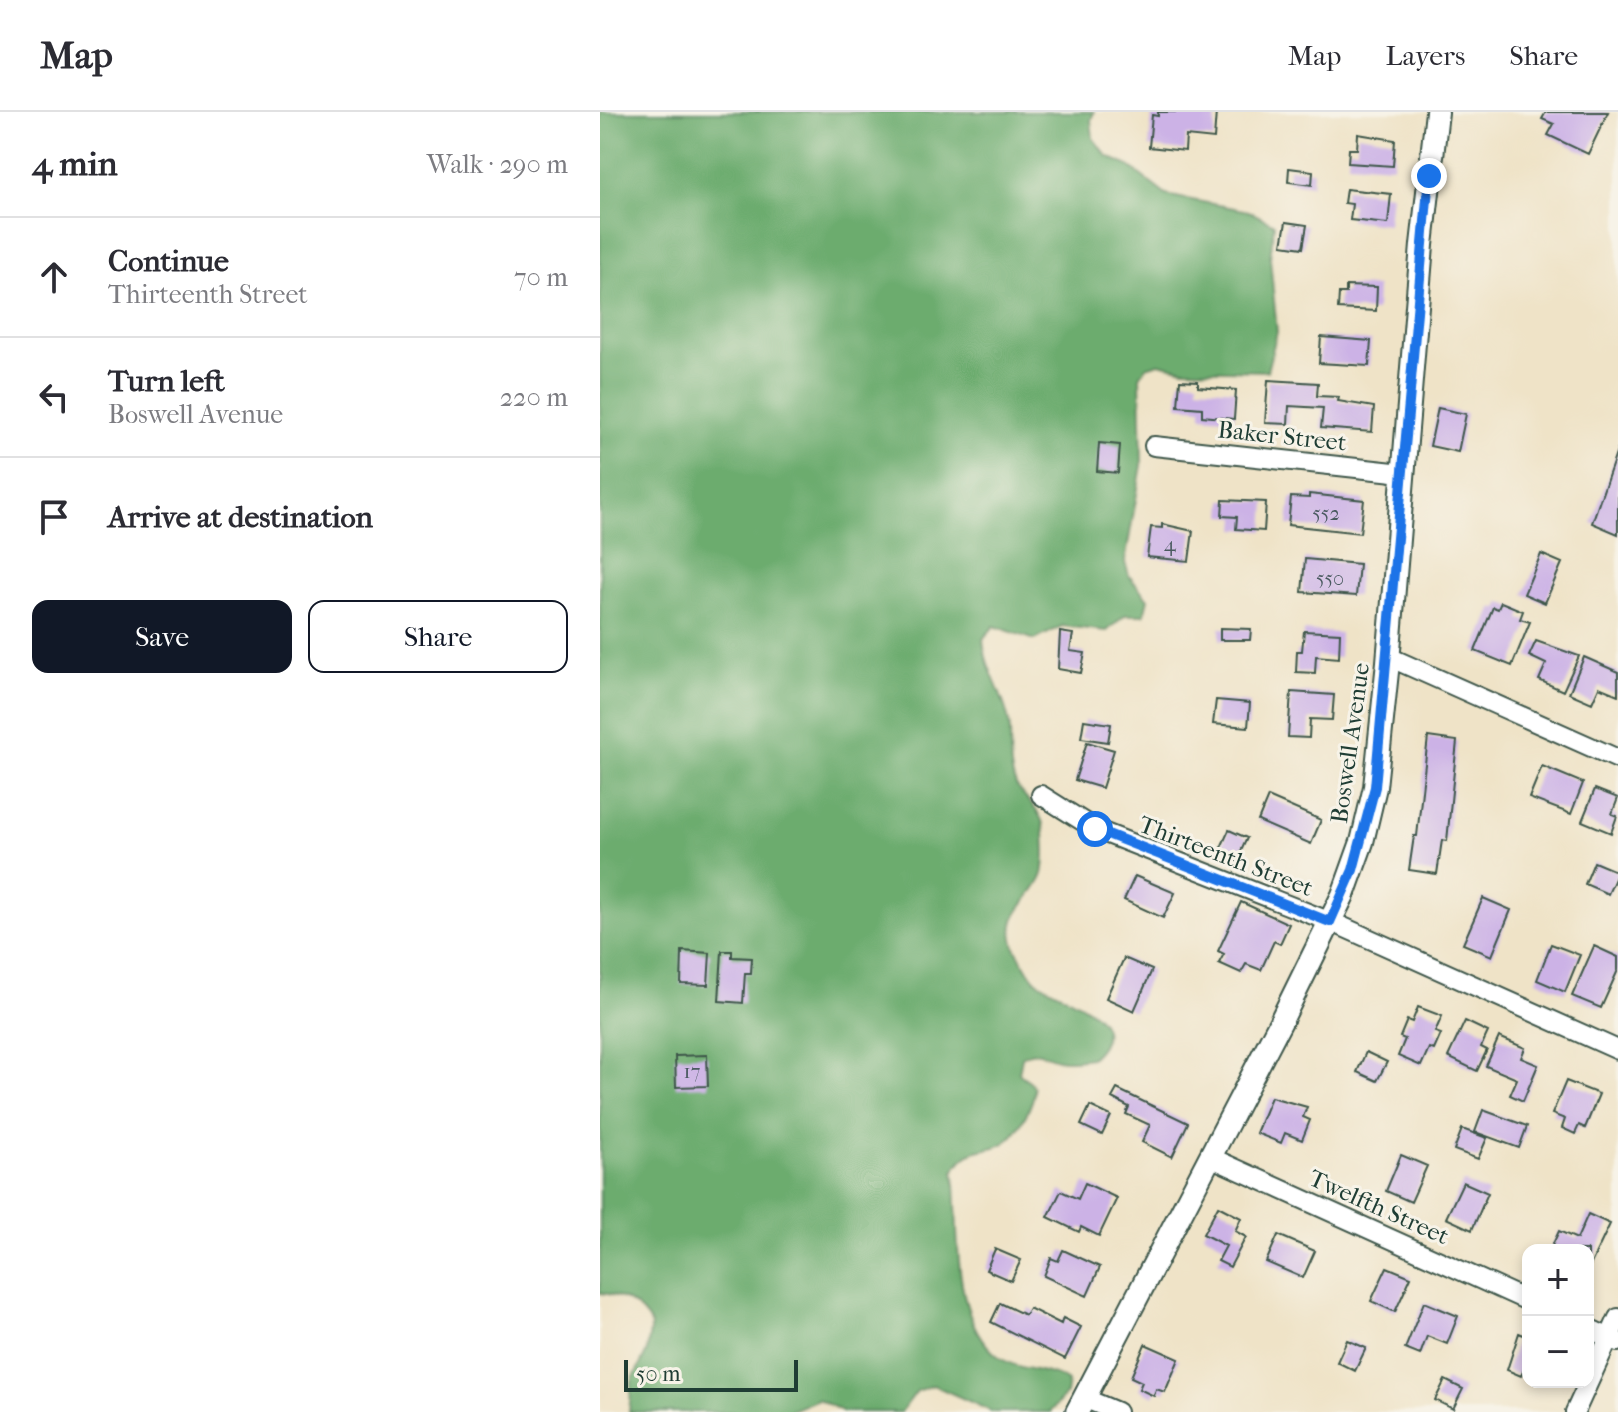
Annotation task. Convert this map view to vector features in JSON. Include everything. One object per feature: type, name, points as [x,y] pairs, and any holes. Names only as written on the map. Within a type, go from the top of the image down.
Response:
[{"type":"street","name":"Boswell Avenue","points":[[1081,1405],[1330,922],[1353,870],[1369,816],[1389,657],[1422,245],[1437,112]]},
{"type":"street","name":"Baker Street","points":[[1154,446],[1403,473]]},
{"type":"street","points":[[1389,657],[1618,759]]},
{"type":"street","name":"Thirteenth Street","points":[[1041,795],[1095,829],[1330,922],[1618,1050]]},
{"type":"street","name":"Twelfth Street","points":[[1210,1157],[1522,1298]]},
{"type":"street","points":[[1575,1412],[1613,1340],[1618,1318]]},
{"type":"street","points":[[1594,1331],[1613,1340]]},
{"type":"street","points":[[1081,1405],[1117,1412]]},
{"type":"green space","points":[[600,112],[1094,112],[1091,120],[1093,138],[1107,156],[1129,166],[1166,195],[1249,211],[1274,224],[1270,258],[1277,332],[1267,371],[1184,369],[1159,363],[1146,367],[1140,377],[1142,465],[1125,562],[1129,576],[1148,599],[1144,615],[1125,615],[1107,631],[1062,626],[1035,640],[994,626],[983,639],[1008,719],[1013,779],[1039,815],[1044,830],[1043,874],[1016,915],[1013,936],[1016,949],[1036,980],[1090,1011],[1100,1020],[1105,1031],[1103,1044],[1091,1058],[1060,1060],[1039,1053],[1022,1057],[1019,1073],[1032,1083],[1034,1090],[1021,1124],[1007,1141],[973,1152],[954,1171],[960,1270],[972,1320],[983,1340],[999,1357],[1068,1382],[1066,1394],[1050,1412],[993,1412],[933,1385],[917,1391],[901,1412],[844,1412],[818,1399],[787,1412],[629,1412],[632,1381],[647,1351],[651,1325],[642,1312],[630,1303],[600,1293]]},
{"type":"building","points":[[1158,112],[1216,112],[1214,139],[1186,136],[1185,151],[1149,147],[1152,115],[1158,116]]},
{"type":"building","points":[[1546,112],[1608,112],[1588,154],[1548,135],[1554,124],[1542,119]]},
{"type":"building","points":[[1358,134],[1395,140],[1393,166],[1348,163],[1349,149],[1357,149]]},
{"type":"building","points":[[1289,168],[1313,171],[1312,185],[1288,182]]},
{"type":"building","points":[[1346,189],[1391,194],[1388,224],[1350,220],[1352,204],[1344,203]]},
{"type":"building","points":[[1286,222],[1307,225],[1303,248],[1282,245]]},
{"type":"building","points":[[1346,286],[1377,287],[1376,311],[1338,309],[1339,293],[1346,293]]},
{"type":"building","points":[[1321,337],[1371,341],[1369,366],[1319,363]]},
{"type":"building","points":[[1180,380],[1198,381],[1198,387],[1236,390],[1234,419],[1202,416],[1202,408],[1178,406]]},
{"type":"building","points":[[1268,380],[1318,383],[1317,396],[1339,397],[1338,401],[1374,407],[1372,432],[1321,428],[1323,408],[1289,406],[1288,424],[1265,423]]},
{"type":"building","points":[[1438,408],[1466,414],[1458,452],[1430,446]]},
{"type":"building","points":[[1099,443],[1120,445],[1118,473],[1097,471]]},
{"type":"building","points":[[1618,448],[1618,534],[1592,523]]},
{"type":"building","points":[[1309,494],[1364,500],[1360,533],[1288,525],[1291,497],[1309,498]]},
{"type":"building","points":[[1223,500],[1266,502],[1264,531],[1236,529],[1237,517],[1222,516]]},
{"type":"building","points":[[1162,524],[1193,531],[1189,561],[1147,557],[1151,527],[1162,528]]},
{"type":"building","points":[[1541,554],[1562,563],[1545,603],[1524,594]]},
{"type":"building","points":[[1305,559],[1359,564],[1356,596],[1302,592]]},
{"type":"building","points":[[1501,602],[1523,611],[1520,619],[1530,622],[1512,666],[1475,651],[1493,607],[1498,609]]},
{"type":"building","points":[[1220,628],[1251,629],[1250,640],[1220,640]]},
{"type":"building","points":[[1304,631],[1340,633],[1339,658],[1316,656],[1315,673],[1296,672],[1297,651],[1302,651]]},
{"type":"building","points":[[1060,632],[1073,634],[1070,651],[1085,653],[1081,673],[1058,669]]},
{"type":"building","points":[[1536,641],[1579,656],[1563,691],[1539,680],[1546,664],[1529,656]]},
{"type":"building","points":[[1584,657],[1618,672],[1618,695],[1599,687],[1592,703],[1569,693]]},
{"type":"building","points":[[1291,692],[1334,695],[1332,720],[1310,719],[1309,738],[1288,737]]},
{"type":"building","points":[[1216,700],[1250,703],[1248,727],[1213,724]]},
{"type":"building","points":[[1084,720],[1111,724],[1108,742],[1081,738]]},
{"type":"building","points":[[1428,737],[1457,741],[1447,841],[1442,840],[1437,874],[1409,870],[1414,836],[1417,836]]},
{"type":"building","points":[[1087,742],[1114,750],[1102,788],[1075,780]]},
{"type":"building","points":[[1542,766],[1583,783],[1571,814],[1529,798]]},
{"type":"building","points":[[1595,789],[1618,798],[1612,814],[1617,816],[1611,833],[1582,821]]},
{"type":"building","points":[[1268,797],[1321,820],[1311,844],[1258,821]]},
{"type":"building","points":[[1229,830],[1247,838],[1236,862],[1218,854]]},
{"type":"building","points":[[1594,862],[1618,872],[1608,894],[1585,884]]},
{"type":"building","points":[[1135,876],[1175,893],[1163,918],[1124,900]]},
{"type":"building","points":[[1483,898],[1511,910],[1492,956],[1463,944]]},
{"type":"building","points":[[1241,902],[1289,924],[1280,944],[1274,941],[1261,970],[1246,964],[1241,973],[1219,963],[1224,954],[1218,951]]},
{"type":"building","points":[[1551,944],[1580,955],[1565,992],[1537,980]]},
{"type":"building","points":[[1594,946],[1618,957],[1618,970],[1601,1008],[1572,996]]},
{"type":"building","points":[[682,951],[710,953],[708,985],[681,984]]},
{"type":"building","points":[[722,951],[732,951],[732,957],[752,958],[751,973],[745,973],[743,1003],[719,1001]]},
{"type":"building","points":[[1124,958],[1152,970],[1134,1011],[1106,998]]},
{"type":"building","points":[[1418,1007],[1442,1016],[1435,1032],[1441,1034],[1434,1050],[1429,1048],[1421,1066],[1398,1056],[1405,1039],[1400,1037],[1407,1020],[1412,1022]]},
{"type":"building","points":[[1465,1021],[1488,1032],[1481,1047],[1487,1050],[1477,1071],[1448,1057]]},
{"type":"building","points":[[1499,1037],[1525,1048],[1521,1058],[1538,1065],[1523,1101],[1510,1095],[1517,1079],[1486,1066]]},
{"type":"building","points":[[1366,1052],[1387,1062],[1377,1081],[1357,1072]]},
{"type":"building","points":[[707,1055],[708,1086],[676,1087],[675,1056]]},
{"type":"building","points":[[1566,1081],[1599,1094],[1585,1128],[1579,1125],[1575,1134],[1562,1128],[1565,1119],[1552,1114]]},
{"type":"building","points":[[1117,1089],[1188,1123],[1172,1157],[1142,1142],[1150,1125],[1126,1114],[1129,1107],[1112,1098]]},
{"type":"building","points":[[1271,1097],[1307,1107],[1303,1117],[1310,1120],[1302,1140],[1285,1133],[1281,1143],[1256,1133]]},
{"type":"building","points":[[1090,1106],[1111,1116],[1102,1135],[1081,1125]]},
{"type":"building","points":[[1483,1110],[1527,1126],[1519,1148],[1475,1132]]},
{"type":"building","points":[[1462,1129],[1487,1138],[1478,1159],[1454,1150]]},
{"type":"building","points":[[1401,1155],[1427,1166],[1411,1202],[1386,1191]]},
{"type":"building","points":[[1463,1182],[1488,1193],[1472,1230],[1446,1218]]},
{"type":"building","points":[[1085,1183],[1117,1198],[1099,1236],[1081,1227],[1079,1232],[1048,1217],[1061,1191],[1078,1199]]},
{"type":"building","points":[[1218,1206],[1241,1218],[1235,1231],[1246,1237],[1230,1267],[1218,1261],[1226,1246],[1203,1234]]},
{"type":"building","points":[[1588,1214],[1610,1224],[1594,1257],[1594,1244],[1553,1244],[1559,1231],[1577,1239]]},
{"type":"building","points":[[1278,1235],[1315,1251],[1303,1278],[1266,1262]]},
{"type":"building","points":[[995,1249],[1021,1260],[1011,1281],[986,1270]]},
{"type":"building","points":[[1063,1250],[1100,1267],[1087,1296],[1044,1276],[1051,1258],[1058,1261]]},
{"type":"building","points":[[1387,1267],[1411,1277],[1395,1312],[1371,1301]]},
{"type":"building","points":[[1424,1302],[1458,1316],[1447,1344],[1427,1336],[1420,1355],[1405,1349]]},
{"type":"building","points":[[1000,1303],[1025,1315],[1029,1308],[1061,1324],[1063,1318],[1081,1327],[1065,1359],[991,1322]]},
{"type":"building","points":[[1519,1333],[1522,1334],[1522,1374],[1507,1370]]},
{"type":"building","points":[[1347,1340],[1366,1348],[1355,1371],[1337,1362]]},
{"type":"building","points":[[1145,1344],[1179,1359],[1165,1392],[1156,1389],[1154,1396],[1139,1389],[1142,1382],[1131,1377]]},
{"type":"building","points":[[1445,1380],[1463,1389],[1453,1409],[1435,1400]]},
{"type":"route","points":[[1095,829],[1330,922],[1353,870],[1375,787],[1429,176]]}]
